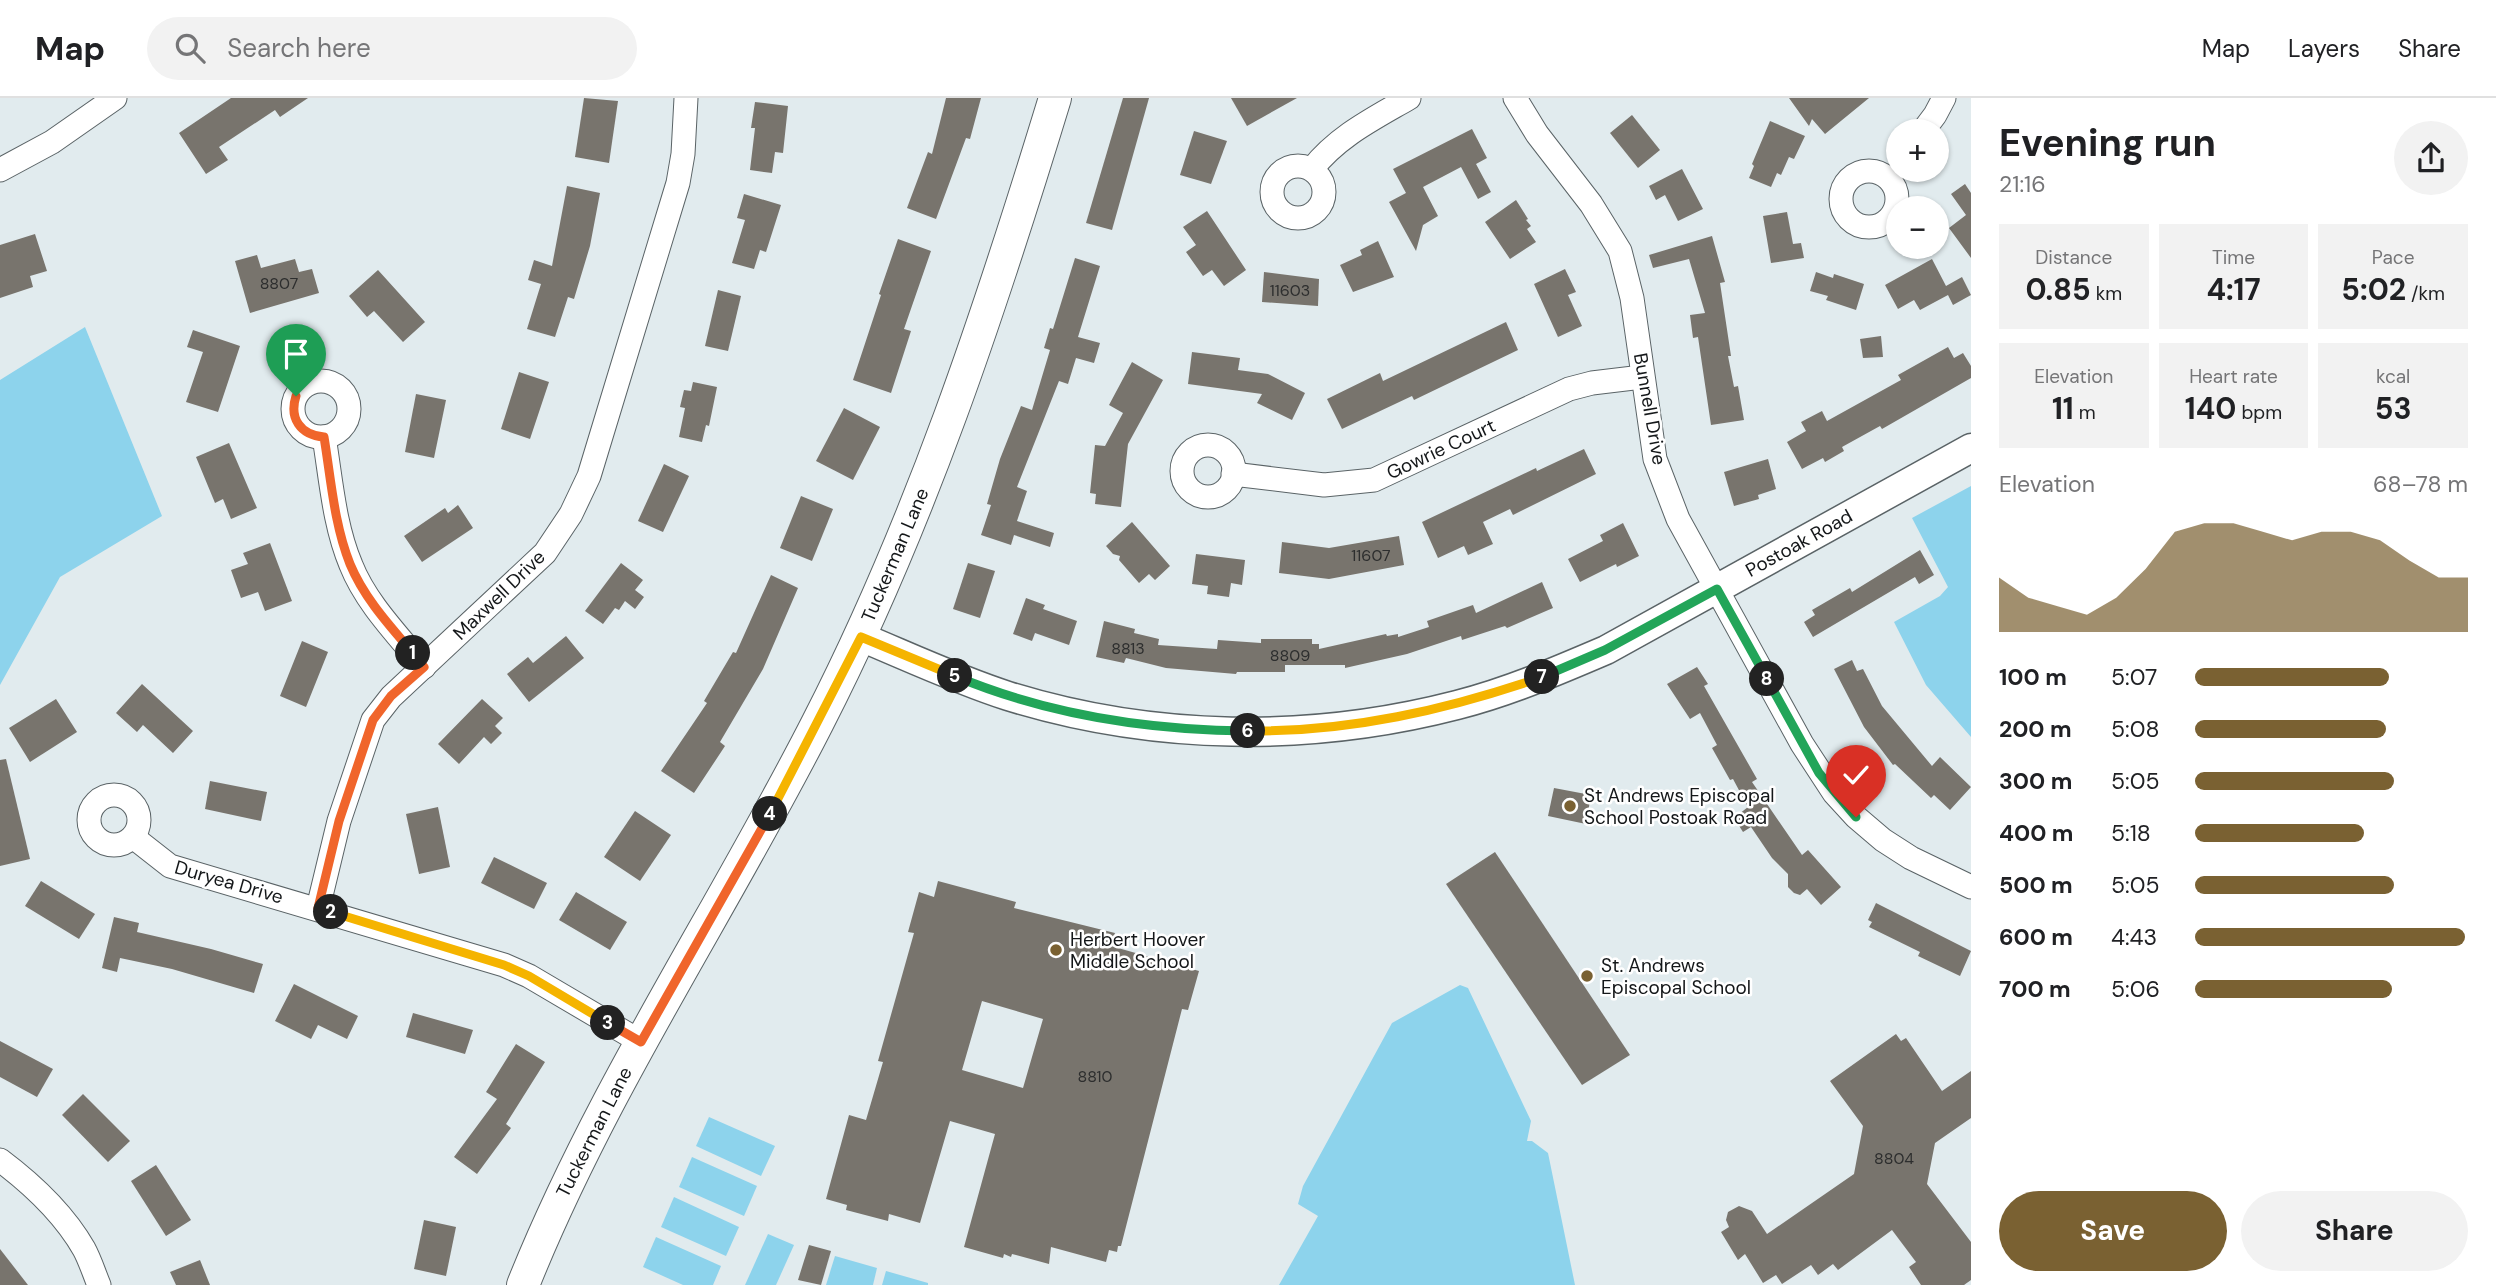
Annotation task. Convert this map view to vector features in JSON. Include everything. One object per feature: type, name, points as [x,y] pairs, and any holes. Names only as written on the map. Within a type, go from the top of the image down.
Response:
[{"type":"main road","name":"Tuckerman Lane","points":[[523,1285],[547,1226],[588,1140],[776,804],[861,637],[903,537],[969,365],[999,281],[1055,98]]},
{"type":"street","points":[[0,170],[52,142],[116,98]]},
{"type":"street","name":"Maxwell Drive","points":[[318,908],[339,821],[373,720],[391,696],[545,552],[571,514],[589,476],[678,183],[683,154],[686,98]]},
{"type":"street","points":[[1312,169],[1326,150],[1348,133],[1409,98]]},
{"type":"street","name":"Bunnell Drive","points":[[1516,98],[1537,134],[1591,204],[1620,251],[1632,298],[1656,459],[1678,519],[1802,744],[1834,793],[1856,817],[1897,850],[1971,887]]},
{"type":"street","points":[[1931,119],[1944,98]]},
{"type":"street","name":"Gowrie Court","points":[[1233,474],[1324,485],[1374,480],[1569,389],[1592,383],[1642,377]]},
{"type":"street","points":[[324,437],[336,511],[351,566],[385,621],[424,667]]},
{"type":"street","name":"Postoak Road","points":[[861,637],[971,683],[1069,713],[1150,727],[1286,732],[1399,718],[1495,693],[1551,674],[1605,650],[1971,448]]},
{"type":"street","name":"Duryea Drive","points":[[133,837],[170,866],[504,965],[529,976],[641,1042]]},
{"type":"street","points":[[0,1160],[19,1174],[58,1213],[84,1249],[99,1285]]},
{"type":"shaded area","points":[[85,327],[162,516],[60,577],[0,685],[0,380]]},
{"type":"shaded area","points":[[1971,486],[1971,737],[1926,685],[1894,622],[1940,596],[1948,587],[1912,518]]},
{"type":"shaded area","points":[[1460,985],[1468,988],[1531,1121],[1527,1141],[1532,1141],[1548,1153],[1575,1285],[1279,1285],[1318,1216],[1298,1204],[1303,1186],[1392,1023]]},
{"type":"shaded area","points":[[709,1117],[775,1146],[761,1176],[696,1146]]},
{"type":"shaded area","points":[[692,1157],[757,1186],[744,1216],[679,1187]]},
{"type":"shaded area","points":[[674,1197],[739,1227],[726,1256],[661,1227]]},
{"type":"shaded area","points":[[768,1234],[794,1245],[776,1285],[745,1285]]},
{"type":"shaded area","points":[[656,1237],[721,1266],[713,1285],[683,1285],[643,1267]]},
{"type":"shaded area","points":[[835,1256],[877,1268],[873,1285],[826,1285]]},
{"type":"shaded area","points":[[886,1271],[928,1283],[928,1285],[882,1285]]},
{"type":"building","points":[[231,98],[308,98],[280,117],[275,110],[219,147],[228,160],[206,174],[179,133]]},
{"type":"building","points":[[584,98],[618,101],[609,163],[575,157]]},
{"type":"building","points":[[946,98],[981,98],[970,139],[966,138],[936,219],[907,208],[928,152],[932,154]]},
{"type":"building","points":[[1123,98],[1149,98],[1112,230],[1086,223]]},
{"type":"building","points":[[1231,98],[1297,98],[1247,126]]},
{"type":"building","points":[[1789,98],[1869,98],[1825,134],[1812,119],[1809,126]]},
{"type":"building","points":[[755,102],[788,106],[783,153],[775,152],[772,173],[750,170]]},
{"type":"building","points":[[1632,115],[1660,150],[1638,168],[1610,133]]},
{"type":"building","points":[[1770,121],[1805,136],[1794,159],[1789,157],[1781,175],[1777,173],[1771,187],[1749,178]]},
{"type":"building","points":[[1472,129],[1487,158],[1476,164],[1491,192],[1478,199],[1461,167],[1423,187],[1438,216],[1423,225],[1416,251],[1389,202],[1406,193],[1393,169]]},
{"type":"building","points":[[1194,131],[1227,141],[1211,184],[1180,175]]},
{"type":"building","points":[[1682,169],[1703,209],[1678,221],[1665,195],[1656,200],[1649,186]]},
{"type":"building","points":[[1965,184],[1971,193],[1971,258],[1949,228],[1966,215],[1951,194]]},
{"type":"building","points":[[567,186],[600,193],[590,246],[574,299],[568,297],[555,337],[527,329],[541,284],[528,280],[534,260],[552,266]]},
{"type":"building","points":[[744,194],[781,205],[766,252],[760,250],[754,269],[732,263],[745,220],[737,218]]},
{"type":"building","points":[[1516,200],[1528,219],[1526,220],[1531,226],[1527,229],[1536,242],[1510,259],[1485,222]]},
{"type":"building","points":[[1207,211],[1246,270],[1224,286],[1212,270],[1203,276],[1186,252],[1196,245],[1183,227]]},
{"type":"building","points":[[1787,212],[1793,244],[1801,243],[1804,258],[1771,263],[1763,216]]},
{"type":"building","points":[[35,234],[47,271],[30,276],[33,287],[0,298],[0,245]]},
{"type":"building","points":[[1712,236],[1725,282],[1720,283],[1731,356],[1728,356],[1734,387],[1738,386],[1744,420],[1711,425],[1698,337],[1693,338],[1690,315],[1705,313],[1689,259],[1653,268],[1649,255]]},
{"type":"building","points":[[898,239],[931,251],[904,329],[911,331],[891,393],[853,380]]},
{"type":"building","points":[[1378,241],[1394,277],[1353,292],[1340,265],[1362,255],[1360,250]]},
{"type":"building","points":[[257,255],[261,268],[295,259],[299,272],[312,269],[319,293],[250,313],[235,261]]},
{"type":"building","points":[[1075,258],[1100,266],[1078,337],[1100,343],[1094,363],[1076,358],[1068,384],[1059,381],[1017,487],[1027,491],[1017,521],[1054,533],[1050,547],[1014,535],[1011,545],[981,535],[991,505],[987,504],[1000,459],[1021,406],[1032,410],[1050,350],[1044,348],[1050,328],[1053,329]]},
{"type":"building","points":[[1932,259],[1946,286],[1962,277],[1971,295],[1953,305],[1948,295],[1920,310],[1914,300],[1898,309],[1885,285]]},
{"type":"building","points":[[1565,269],[1576,292],[1568,295],[1582,326],[1558,337],[1534,284]]},
{"type":"building","points":[[378,270],[425,322],[403,342],[374,311],[367,317],[349,296]]},
{"type":"building","points":[[1264,272],[1319,279],[1318,306],[1262,302]]},
{"type":"building","points":[[1816,272],[1833,278],[1834,274],[1864,284],[1856,310],[1826,300],[1828,296],[1810,291]]},
{"type":"building","points":[[718,290],[741,296],[728,351],[705,346]]},
{"type":"building","points":[[1506,322],[1518,350],[1414,400],[1412,396],[1342,429],[1327,399],[1380,373],[1383,381]]},
{"type":"building","points":[[193,330],[240,346],[218,412],[186,402],[203,352],[187,347]]},
{"type":"building","points":[[1881,336],[1883,357],[1863,358],[1860,339]]},
{"type":"building","points":[[1948,347],[1954,358],[1963,353],[1971,366],[1971,378],[1882,429],[1880,426],[1842,447],[1844,451],[1825,462],[1823,458],[1802,469],[1787,442],[1806,431],[1801,422],[1822,411],[1827,421],[1901,380],[1898,375]]},
{"type":"building","points":[[1192,352],[1240,358],[1238,370],[1268,374],[1305,393],[1292,420],[1257,403],[1262,394],[1188,384]]},
{"type":"building","points":[[1132,362],[1163,380],[1128,444],[1121,507],[1095,504],[1096,494],[1090,493],[1095,445],[1105,446],[1123,413],[1109,405]]},
{"type":"building","points":[[519,372],[549,382],[530,439],[501,429]]},
{"type":"building","points":[[693,382],[717,387],[709,426],[706,425],[702,442],[679,437],[685,408],[680,407],[684,390],[691,391]]},
{"type":"building","points":[[416,394],[446,400],[434,458],[405,452]]},
{"type":"building","points":[[844,408],[880,427],[853,480],[816,461]]},
{"type":"building","points":[[229,443],[257,508],[231,519],[223,499],[215,503],[196,457]]},
{"type":"building","points":[[1584,449],[1596,474],[1513,515],[1510,509],[1483,522],[1493,544],[1468,555],[1464,546],[1438,558],[1422,522],[1536,468],[1537,471]]},
{"type":"building","points":[[1768,459],[1776,489],[1758,495],[1759,499],[1734,506],[1724,472]]},
{"type":"building","points":[[664,464],[689,476],[663,532],[638,521]]},
{"type":"building","points":[[801,496],[833,509],[812,561],[780,548]]},
{"type":"building","points":[[458,505],[473,528],[422,562],[404,536],[445,508],[448,513]]},
{"type":"building","points":[[1132,522],[1170,566],[1155,580],[1149,574],[1139,583],[1119,560],[1120,556],[1113,554],[1106,546]]},
{"type":"building","points":[[1623,523],[1639,556],[1580,582],[1568,559],[1603,541],[1600,535]]},
{"type":"building","points":[[1399,536],[1404,565],[1329,579],[1279,573],[1282,542],[1329,548]]},
{"type":"building","points":[[270,543],[292,601],[265,611],[258,592],[241,598],[231,570],[248,564],[243,553]]},
{"type":"building","points":[[1920,550],[1934,575],[1919,584],[1915,577],[1813,637],[1804,622],[1815,615],[1812,610],[1850,588],[1852,592]]},
{"type":"building","points":[[1196,554],[1245,560],[1242,585],[1231,583],[1229,597],[1207,594],[1208,586],[1192,584]]},
{"type":"building","points":[[621,563],[643,580],[635,590],[644,597],[635,609],[625,601],[619,610],[615,608],[603,624],[585,611]]},
{"type":"building","points":[[968,563],[995,571],[980,618],[953,609]]},
{"type":"building","points":[[771,575],[798,588],[763,669],[720,742],[725,746],[694,793],[661,771],[707,703],[704,701],[733,652],[736,653]]},
{"type":"building","points":[[1542,582],[1553,608],[1507,628],[1505,626],[1462,640],[1461,636],[1407,654],[1345,668],[1345,665],[1285,665],[1285,672],[1236,674],[1166,668],[1126,658],[1124,663],[1096,657],[1104,621],[1159,639],[1158,645],[1217,649],[1218,640],[1261,643],[1261,639],[1312,639],[1312,644],[1319,644],[1319,649],[1386,634],[1398,634],[1398,637],[1429,627],[1427,621],[1473,605],[1476,613]]},
{"type":"building","points":[[1026,598],[1045,605],[1043,609],[1077,621],[1069,645],[1035,633],[1032,641],[1013,634]]},
{"type":"building","points":[[566,636],[584,658],[529,702],[507,674],[528,657],[533,663]]},
{"type":"building","points":[[302,641],[328,652],[306,707],[280,696]]},
{"type":"building","points":[[1852,660],[1857,671],[1863,669],[1882,706],[1932,766],[1940,757],[1971,787],[1950,810],[1934,795],[1931,798],[1893,765],[1864,727],[1834,669]]},
{"type":"building","points":[[1697,667],[1708,684],[1704,686],[1757,779],[1752,782],[1802,855],[1808,850],[1841,887],[1821,905],[1807,889],[1800,895],[1788,887],[1788,874],[1772,858],[1751,827],[1743,832],[1734,818],[1748,807],[1712,748],[1717,745],[1700,713],[1690,719],[1667,684]]},
{"type":"building","points":[[142,684],[193,731],[173,753],[143,725],[137,732],[116,713]]},
{"type":"building","points":[[56,699],[77,732],[30,762],[9,728]]},
{"type":"building","points":[[482,699],[503,718],[495,726],[502,733],[491,744],[484,737],[459,764],[438,744]]},
{"type":"building","points":[[6,759],[30,859],[0,866],[0,760]]},
{"type":"building","points":[[210,781],[267,792],[261,821],[205,809]]},
{"type":"building","name":"St Andrews Episcopal School Postoak Road","points":[[1554,788],[1591,795],[1586,824],[1548,816]]},
{"type":"building","points":[[438,807],[450,867],[419,874],[406,814]]},
{"type":"building","points":[[635,811],[671,835],[640,881],[604,857]]},
{"type":"building","points":[[1495,852],[1630,1055],[1582,1085],[1446,884]]},
{"type":"building","points":[[494,857],[547,883],[534,909],[481,883]]},
{"type":"building","points":[[41,881],[95,914],[79,939],[25,906]]},
{"type":"building","points":[[938,881],[1016,902],[1014,908],[1115,933],[1111,946],[1199,971],[1188,1010],[1182,1009],[1121,1246],[1118,1246],[1117,1252],[1109,1250],[1106,1262],[1051,1247],[1049,1264],[1012,1254],[1011,1257],[1004,1254],[1003,1258],[964,1247],[995,1134],[950,1121],[920,1223],[889,1214],[888,1221],[846,1210],[847,1205],[826,1199],[849,1115],[866,1120],[883,1062],[878,1061],[914,933],[908,932],[919,892],[934,897]],"holes":[[[982,1001],[1043,1019],[1023,1088],[962,1070]]]},
{"type":"building","points":[[576,892],[627,922],[610,950],[559,920]]},
{"type":"building","points":[[1876,903],[1971,951],[1960,976],[1918,956],[1920,952],[1869,927],[1872,922],[1868,920]]},
{"type":"building","points":[[114,917],[139,923],[137,932],[263,964],[254,993],[172,969],[120,958],[117,972],[102,968]]},
{"type":"building","points":[[294,984],[358,1016],[347,1039],[318,1025],[311,1039],[275,1021]]},
{"type":"building","points":[[413,1013],[473,1030],[465,1054],[406,1037]]},
{"type":"building","points":[[1896,1034],[1901,1041],[1906,1038],[1942,1091],[1971,1071],[1971,1118],[1935,1143],[1927,1184],[1971,1242],[1971,1280],[1964,1285],[1921,1285],[1909,1267],[1916,1262],[1892,1230],[1838,1270],[1833,1264],[1818,1275],[1811,1265],[1782,1284],[1776,1275],[1763,1283],[1745,1254],[1738,1260],[1721,1232],[1729,1227],[1726,1220],[1728,1212],[1739,1206],[1752,1211],[1767,1234],[1854,1174],[1863,1126],[1830,1081]]},
{"type":"building","points":[[0,1041],[53,1069],[37,1097],[0,1077]]},
{"type":"building","points":[[516,1044],[545,1062],[506,1124],[511,1128],[477,1174],[454,1157],[497,1099],[486,1092]]},
{"type":"building","points":[[83,1094],[130,1141],[108,1162],[62,1115]]},
{"type":"building","points":[[156,1165],[191,1220],[166,1236],[131,1181]]},
{"type":"building","points":[[424,1220],[456,1227],[446,1276],[414,1269]]},
{"type":"building","points":[[809,1245],[831,1251],[821,1285],[798,1280]]},
{"type":"building","points":[[0,1249],[28,1285],[0,1285]]},
{"type":"building","points":[[200,1260],[210,1285],[176,1285],[170,1272]]},
{"type":"place","name":"St Andrews Episcopal School Postoak Road","points":[[1570,806]]},
{"type":"place","name":"Herbert Hoover Middle School","points":[[1056,950]]},
{"type":"place","name":"St. Andrews Episcopal School","points":[[1587,976]]},
{"type":"route","points":[[296,396],[293,404],[295,421],[307,433],[324,437],[336,511],[351,566],[385,621],[424,667],[391,696],[373,720],[339,821],[318,908],[504,965],[529,976],[641,1042],[776,804],[861,637],[971,683],[1069,713],[1150,727],[1286,732],[1399,718],[1458,705],[1495,693],[1551,674],[1605,650],[1717,589],[1819,773],[1856,817]]}]
